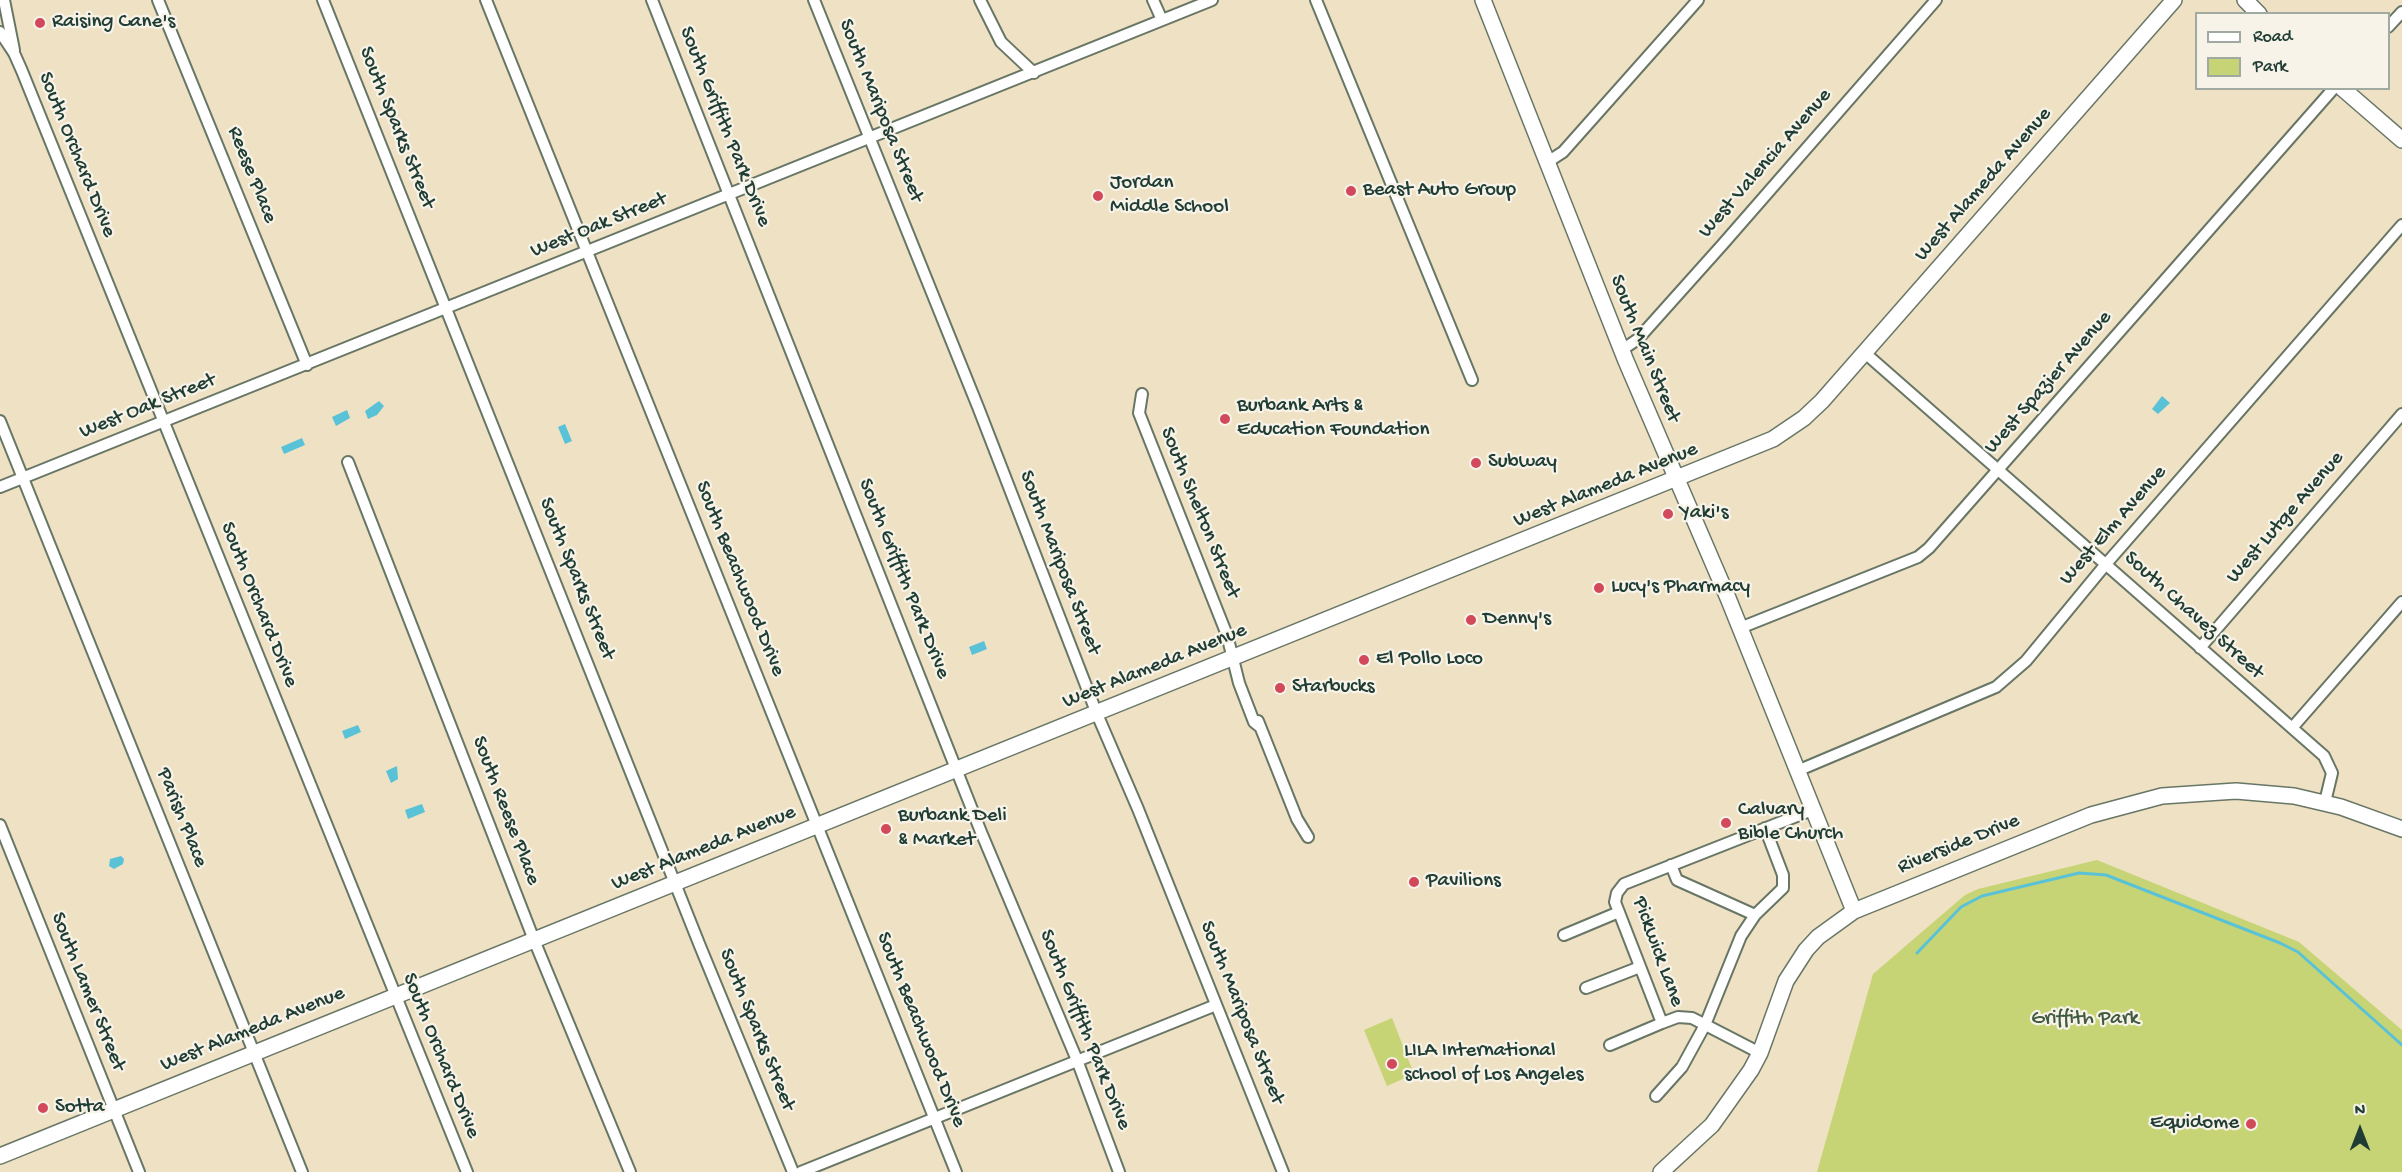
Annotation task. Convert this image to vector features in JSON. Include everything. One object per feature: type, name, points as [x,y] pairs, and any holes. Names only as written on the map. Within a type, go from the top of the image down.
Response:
[{"type":"main road","name":"South Main Street","points":[[1483,0],[1622,350],[1740,628],[1854,911]]},
{"type":"main road","name":"West Alameda Avenue","points":[[0,1156],[1754,449],[1789,430],[1822,401],[2174,0]]},
{"type":"main road","points":[[2245,0],[2257,12]]},
{"type":"main road","points":[[2344,90],[2402,140]]},
{"type":"main road","name":"Riverside Drive","points":[[1661,1172],[1712,1125],[1760,1053],[1793,968],[1818,937],[1854,911],[2064,825],[2139,801],[2185,793],[2236,791],[2278,794],[2325,802],[2401,826]]},
{"type":"street","name":"South Orchard Drive","points":[[4,0],[14,53],[467,1172]]},
{"type":"street","name":"Reese Place","points":[[158,0],[307,365]]},
{"type":"street","name":"South Sparks Street","points":[[324,0],[675,883],[793,1172]]},
{"type":"street","name":"South Beachwood Drive","points":[[486,0],[956,1172]]},
{"type":"street","name":"South Griffith Park Drive","points":[[652,0],[957,769],[1077,1060],[1119,1172]]},
{"type":"street","name":"South Mariposa Street","points":[[814,0],[1097,714],[1138,809],[1284,1172]]},
{"type":"street","points":[[980,0],[1001,42],[1034,73]]},
{"type":"street","points":[[1154,0],[1162,20]]},
{"type":"street","name":"West Oak Street","points":[[0,487],[446,307],[871,140],[1212,0]]},
{"type":"street","points":[[1316,0],[1472,380]]},
{"type":"street","points":[[1546,163],[1559,156],[1571,144],[1698,0]]},
{"type":"street","name":"West Valencia Avenue","points":[[1622,350],[1638,339],[1936,0]]},
{"type":"street","points":[[2390,25],[2402,12]]},
{"type":"street","name":"South Orchard Drive","points":[[0,32],[14,53]]},
{"type":"street","name":"West Spazier Avenue","points":[[1740,628],[1918,557],[1929,548],[2332,90]]},
{"type":"street","name":"West Elm Avenue","points":[[1797,771],[1996,687],[2026,661],[2106,564],[2402,225]]},
{"type":"street","name":"South Chavez Street","points":[[1865,352],[2324,756],[2330,765],[2331,780],[2325,802]]},
{"type":"street","name":"South Shelton Street","points":[[1143,394],[1139,413],[1234,658],[1239,683],[1297,819],[1308,837]]},
{"type":"street","name":"West Lutge Avenue","points":[[2200,648],[2402,414]]},
{"type":"street","name":"Parish Place","points":[[0,421],[302,1172]]},
{"type":"street","name":"South Reese Place","points":[[348,462],[534,940],[630,1172]]},
{"type":"street","points":[[2292,728],[2402,602]]},
{"type":"street","name":"Pickwick Lane","points":[[1760,1053],[1685,1016],[1662,1023],[1615,902],[1617,893],[1624,884],[1812,810]]},
{"type":"street","name":"South Lamer Street","points":[[0,825],[139,1172]]},
{"type":"street","points":[[1656,1096],[1682,1067],[1705,1025],[1733,951],[1755,915],[1783,888],[1784,882],[1765,828]]},
{"type":"street","points":[[1671,866],[1677,880],[1755,915]]},
{"type":"street","points":[[1564,935],[1619,912]]},
{"type":"street","points":[[1586,988],[1640,967]]},
{"type":"street","points":[[801,1172],[1216,1005]]},
{"type":"street","points":[[1610,1045],[1662,1023]]},
{"type":"green space","name":"Griffith Park","points":[[2097,860],[2299,942],[2402,1030],[2402,1172],[1817,1172],[1873,974],[1965,895],[1978,889]]},
{"type":"green space","points":[[1392,1018],[1414,1074],[1387,1086],[1364,1030]]},
{"type":"water","points":[[2162,396],[2170,403],[2158,414],[2152,409]]},
{"type":"water","points":[[379,401],[384,406],[377,415],[368,419],[365,411]]},
{"type":"water","points":[[347,410],[350,418],[336,426],[332,417]]},
{"type":"water","points":[[565,424],[572,441],[565,444],[558,427]]},
{"type":"water","points":[[302,438],[305,445],[284,454],[281,447]]},
{"type":"water","points":[[984,641],[987,649],[972,655],[969,647]]},
{"type":"water","points":[[358,725],[361,732],[345,739],[342,731]]},
{"type":"water","points":[[397,766],[398,779],[391,783],[386,771]]},
{"type":"water","points":[[422,804],[425,812],[408,819],[405,810]]},
{"type":"water","points":[[121,856],[124,859],[123,864],[114,869],[109,866],[110,859]]},
{"type":"waterway","points":[[1917,953],[1961,907],[1982,896],[2079,873],[2106,875],[2298,952],[2402,1045]]},
{"type":"place","name":"Raising Cane's","points":[[40,23]]},
{"type":"place","name":"Beast Auto Group","points":[[1351,191]]},
{"type":"place","name":"Jordan Middle School","points":[[1098,196]]},
{"type":"place","name":"Burbank Arts & Education Foundation","points":[[1225,419]]},
{"type":"place","name":"Subway","points":[[1476,463]]},
{"type":"place","name":"Yaki's","points":[[1668,514]]},
{"type":"place","name":"Lucy's Pharmacy","points":[[1599,588]]},
{"type":"place","name":"Denny's","points":[[1471,620]]},
{"type":"place","name":"El Pollo Loco","points":[[1364,660]]},
{"type":"place","name":"Starbucks","points":[[1280,688]]},
{"type":"place","name":"Calvary Bible Church","points":[[1726,823]]},
{"type":"place","name":"Burbank Deli & Market","points":[[886,829]]},
{"type":"place","name":"Pavilions","points":[[1414,882]]},
{"type":"place","name":"LILA International school of Los Angeles","points":[[1392,1064]]},
{"type":"place","name":"Sotta","points":[[43,1108]]},
{"type":"place","name":"Equidome","points":[[2251,1124]]}]
